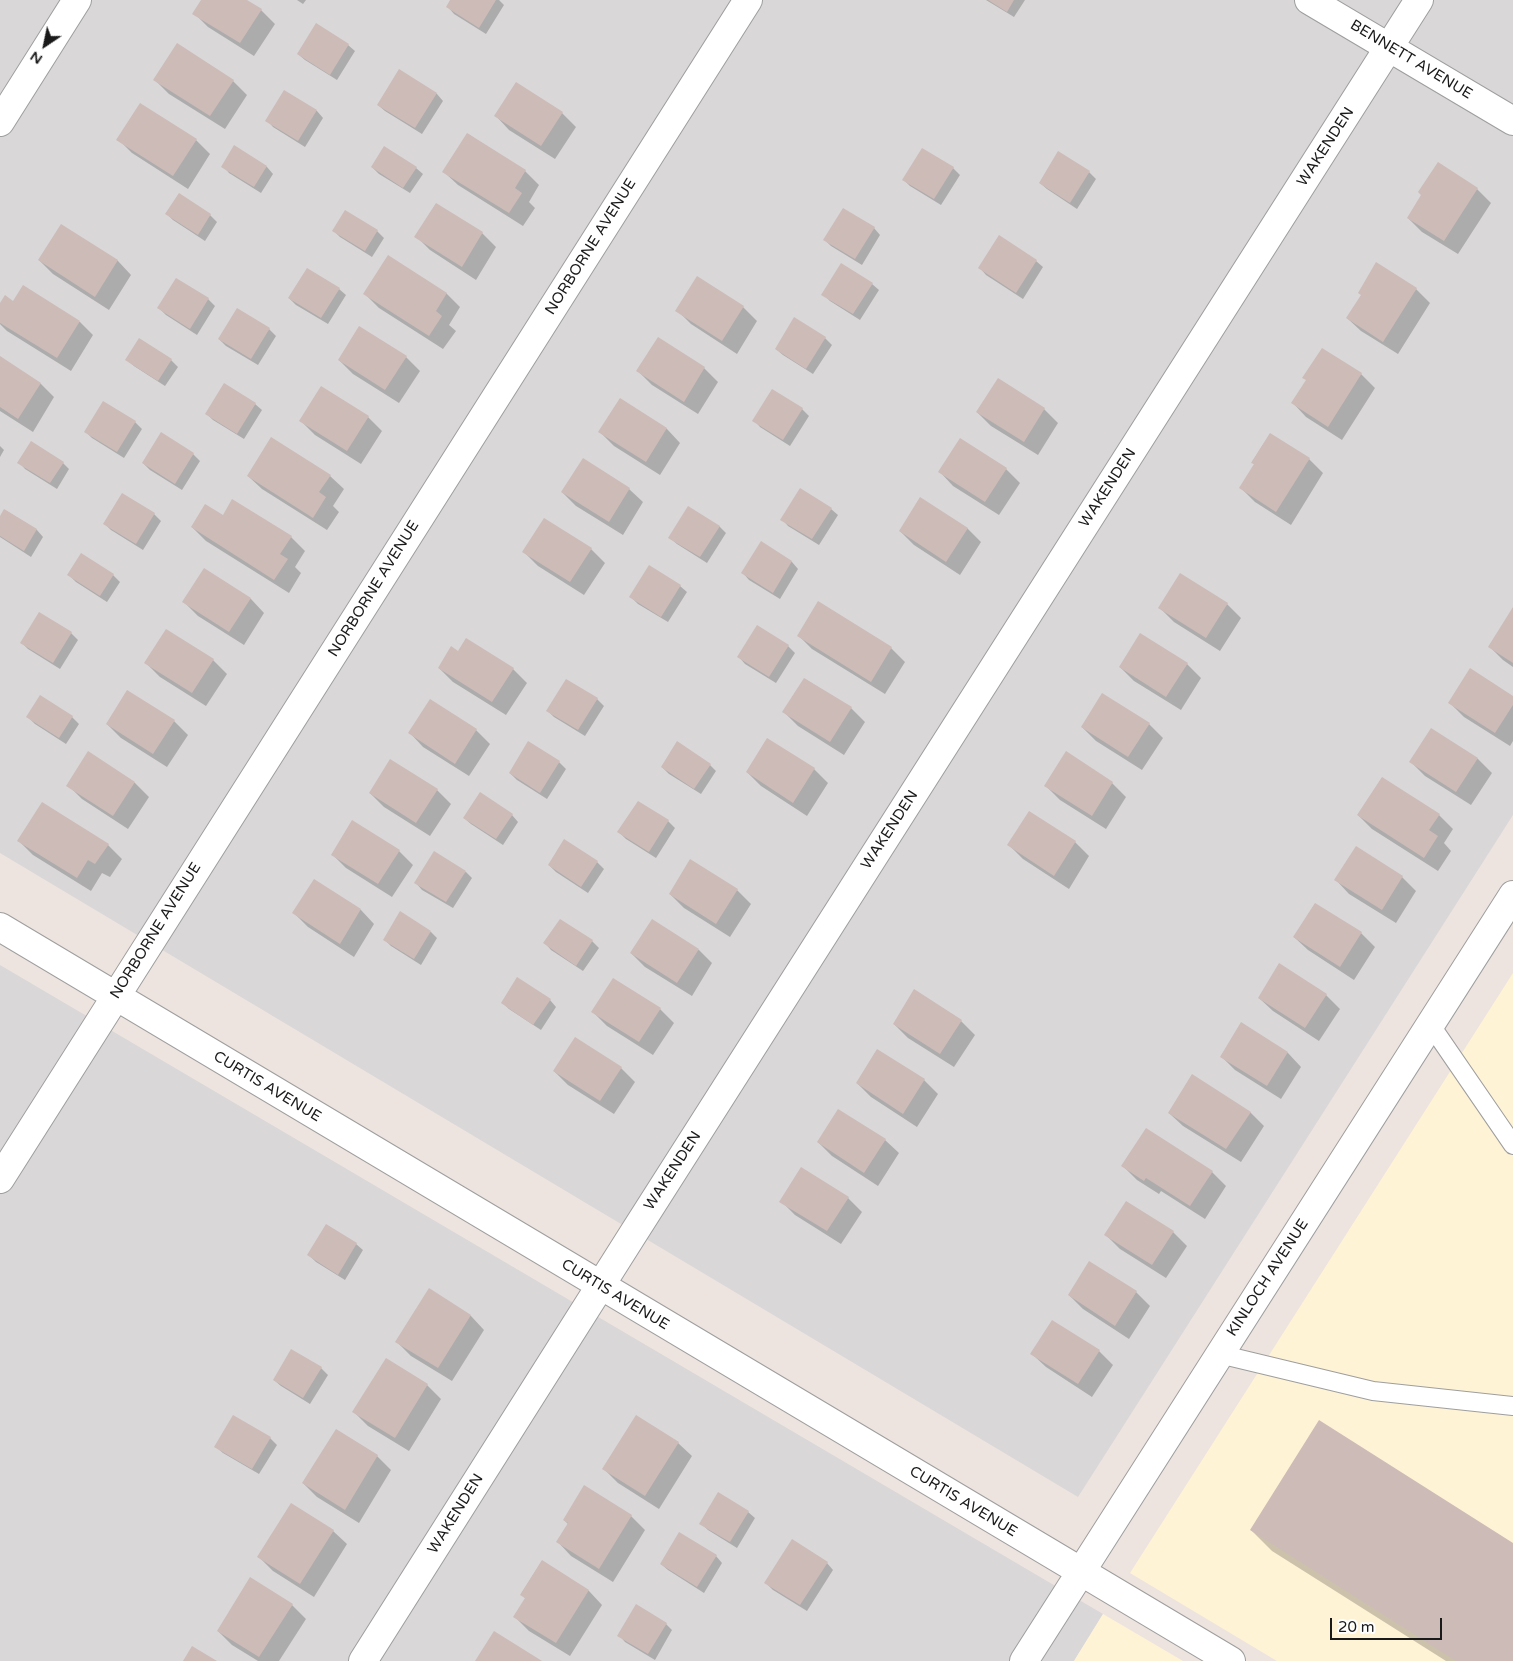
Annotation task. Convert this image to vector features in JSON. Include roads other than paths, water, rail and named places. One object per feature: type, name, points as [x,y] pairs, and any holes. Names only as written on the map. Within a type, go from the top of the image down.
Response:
[{"type":"street","points":[[0,122],[77,0]]},
{"type":"street","name":"NORBORNE AVENUE","points":[[0,1179],[748,0]]},
{"type":"street","name":"BENNETT AVENUE","points":[[1309,0],[1513,121]]},
{"type":"street","name":"WAKENDEN","points":[[363,1661],[1419,0]]},
{"type":"street","name":"KINLOCH AVENUE","points":[[1024,1661],[1513,895]]},
{"type":"street","name":"CURTIS AVENUE","points":[[0,927],[1231,1661]]},
{"type":"lane","points":[[1430,1024],[1513,1145]]},
{"type":"lane","points":[[1219,1354],[1373,1392],[1513,1406]]}]
